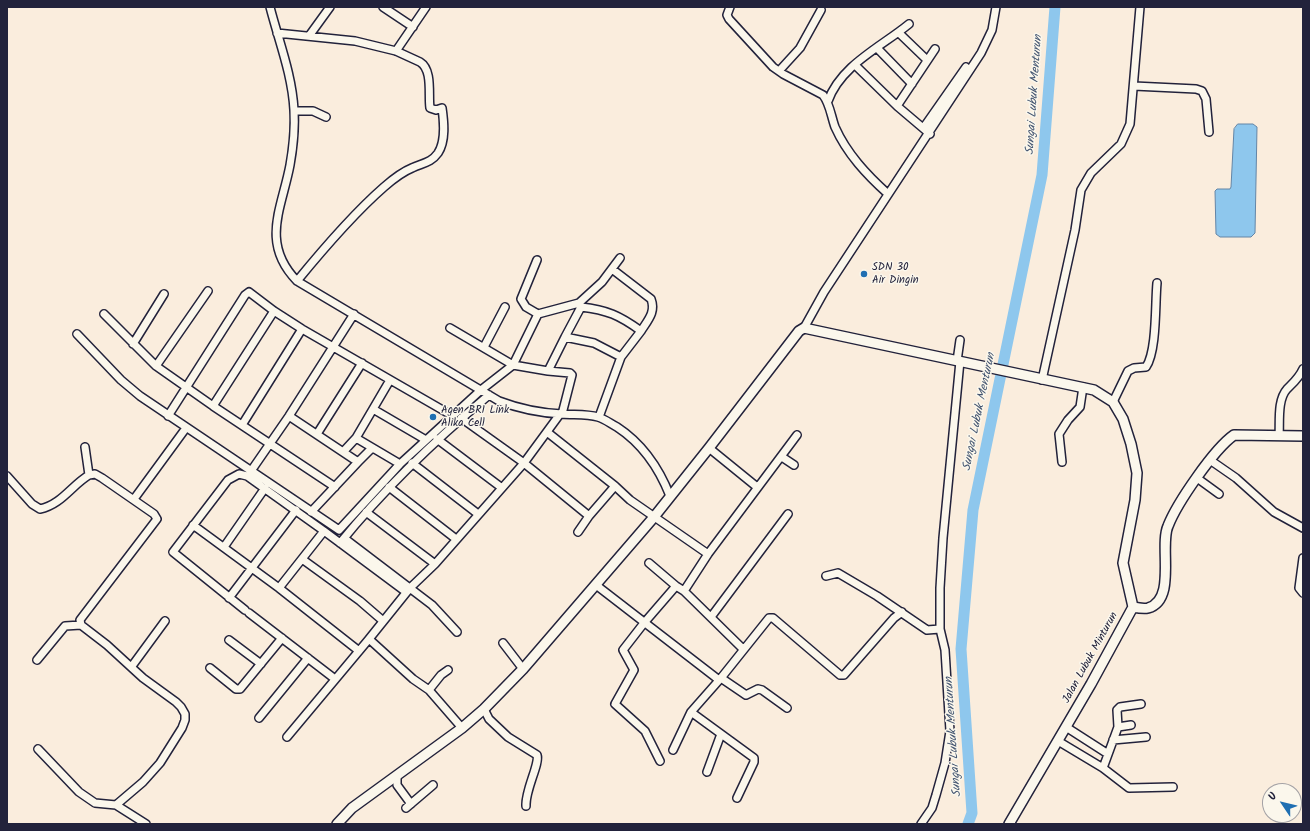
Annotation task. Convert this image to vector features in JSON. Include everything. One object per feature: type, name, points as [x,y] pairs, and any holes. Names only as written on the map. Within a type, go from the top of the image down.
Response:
[{"type":"street","points":[[270,7],[290,72],[294,111],[290,164],[276,219],[276,248],[286,270],[297,281],[489,395],[516,408],[536,412],[599,417],[629,435],[646,452],[663,479],[670,496]]},
{"type":"street","points":[[309,36],[330,7]]},
{"type":"street","points":[[383,7],[413,27]]},
{"type":"street","points":[[396,51],[426,7]]},
{"type":"street","points":[[730,7],[727,15],[729,19],[762,56],[779,71],[818,91],[828,101],[835,126],[854,159],[888,194]]},
{"type":"street","points":[[336,824],[352,808],[462,728],[484,710],[524,669],[654,517],[709,448],[798,331],[804,328],[824,292],[888,194],[930,134],[981,53],[992,30],[996,7]]},
{"type":"street","points":[[1039,379],[1075,230],[1081,190],[1091,173],[1121,144],[1130,124],[1140,7]]},
{"type":"street","points":[[779,71],[800,48],[821,10]]},
{"type":"street","points":[[828,101],[832,90],[840,78],[909,24]]},
{"type":"street","points":[[277,33],[355,41],[396,51],[420,62],[426,68],[430,108],[436,110],[442,108],[442,145],[439,152],[429,161],[411,168],[384,187],[344,225],[297,281]]},
{"type":"street","points":[[899,33],[927,60]]},
{"type":"street","points":[[878,48],[912,84]]},
{"type":"street","points":[[896,106],[935,49]]},
{"type":"street","points":[[855,65],[896,106],[924,127],[930,134]]},
{"type":"street","points":[[924,127],[966,67]]},
{"type":"street","points":[[1134,86],[1196,89],[1202,91],[1206,99],[1209,132]]},
{"type":"street","points":[[294,111],[313,111],[326,117]]},
{"type":"street","points":[[548,371],[580,305],[602,282],[620,258]]},
{"type":"street","points":[[537,260],[521,299],[526,307],[538,314],[580,305],[603,309],[623,319],[641,331]]},
{"type":"street","points":[[599,417],[621,357],[652,314],[654,306],[651,299],[612,269]]},
{"type":"street","points":[[1113,402],[1128,371],[1134,368],[1146,367],[1149,362],[1152,351],[1157,283]]},
{"type":"street","points":[[156,366],[208,291]]},
{"type":"street","points":[[168,416],[246,293],[252,292],[274,311],[302,329],[453,416]]},
{"type":"street","points":[[133,344],[164,294]]},
{"type":"street","points":[[484,347],[505,307]]},
{"type":"street","points":[[213,406],[274,311]]},
{"type":"street","points":[[104,314],[156,366],[269,444],[335,487]]},
{"type":"street","points":[[251,471],[289,416],[354,314]]},
{"type":"street","points":[[77,334],[130,388],[168,416],[339,530],[400,464],[481,390],[513,365],[538,314]]},
{"type":"street","points":[[287,737],[369,639],[382,620],[524,463],[561,414],[572,375],[570,373],[513,365],[450,328]]},
{"type":"street","name":"Jalan Lubuk Minturun","points":[[804,328],[1094,390],[1113,402],[1123,419],[1138,473],[1136,500],[1123,562],[1133,607],[1066,727],[1009,824]]},
{"type":"street","points":[[242,425],[302,329]]},
{"type":"street","points":[[565,337],[594,343],[621,357]]},
{"type":"street","points":[[921,824],[932,808],[949,745],[950,732],[946,650],[940,629],[940,588],[942,538],[960,340]]},
{"type":"street","points":[[317,434],[362,363]]},
{"type":"street","points":[[1279,436],[1281,402],[1287,389],[1294,384],[1303,369]]},
{"type":"street","points":[[343,452],[356,438],[390,380]]},
{"type":"street","points":[[1062,462],[1059,434],[1068,420],[1080,407],[1083,387]]},
{"type":"street","points":[[342,541],[366,512],[412,463],[461,418],[489,395]]},
{"type":"street","points":[[373,408],[426,440]]},
{"type":"street","points":[[289,416],[358,462]]},
{"type":"street","points":[[461,418],[524,463],[589,516]]},
{"type":"street","points":[[134,499],[186,428]]},
{"type":"street","points":[[547,432],[615,486],[630,500],[708,554]]},
{"type":"street","points":[[1133,607],[1150,608],[1154,605],[1163,592],[1166,576],[1165,538],[1167,527],[1197,478],[1226,440],[1234,434],[1303,436]]},
{"type":"street","points":[[684,591],[708,554],[756,487],[782,457],[797,435]]},
{"type":"street","points":[[356,438],[400,464]]},
{"type":"street","points":[[438,440],[502,488]]},
{"type":"street","points":[[85,447],[89,475]]},
{"type":"street","points":[[311,512],[372,448]]},
{"type":"street","points":[[709,448],[756,487]]},
{"type":"street","points":[[782,457],[794,465]]},
{"type":"street","points":[[1210,460],[1236,478],[1274,512],[1303,528]]},
{"type":"street","points":[[412,463],[478,514]]},
{"type":"street","points":[[7,476],[32,504],[40,509],[46,508],[62,498],[75,484],[89,475],[95,474],[134,499],[154,514],[157,519],[80,620],[80,625]]},
{"type":"street","points":[[335,679],[173,554],[174,550],[193,525],[234,475],[239,474],[247,476],[324,531],[342,541],[408,590],[432,605],[457,632]]},
{"type":"street","points":[[1197,478],[1219,494]]},
{"type":"street","points":[[578,532],[589,516],[615,486]]},
{"type":"street","points":[[389,487],[456,539]]},
{"type":"street","points":[[224,547],[265,488]]},
{"type":"street","points":[[229,598],[296,510]]},
{"type":"street","points":[[366,512],[434,564]]},
{"type":"street","points":[[711,617],[788,514]]},
{"type":"street","points":[[193,525],[279,588],[359,651]]},
{"type":"street","points":[[279,588],[324,531]]},
{"type":"street","points":[[1303,558],[1299,588],[1303,593]]},
{"type":"street","points":[[302,559],[360,601],[382,620]]},
{"type":"street","points":[[649,563],[684,591],[743,649]]},
{"type":"street","points":[[826,576],[838,573],[902,612],[927,630],[940,629]]},
{"type":"street","points":[[596,586],[720,679],[746,695],[762,690],[787,708]]},
{"type":"street","points":[[660,761],[645,731],[615,704],[634,670],[623,650],[676,586]]},
{"type":"street","points":[[673,750],[691,712],[720,679],[767,619],[772,618],[840,675],[844,675],[889,623],[902,612]]},
{"type":"street","points":[[132,666],[165,621]]},
{"type":"street","points":[[37,660],[65,626],[80,625],[107,645],[132,666],[143,678],[181,707],[185,720],[167,753],[152,772],[116,805]]},
{"type":"street","points":[[210,668],[238,689],[282,638]]},
{"type":"street","points":[[369,639],[413,679],[428,690],[462,728]]},
{"type":"street","points":[[229,640],[261,664]]},
{"type":"street","points":[[503,643],[524,669]]},
{"type":"street","points":[[260,718],[308,658]]},
{"type":"street","points":[[428,690],[441,675],[448,670]]},
{"type":"street","points":[[1103,768],[1118,727],[1118,708],[1141,704]]},
{"type":"street","points":[[484,710],[489,719],[508,737],[537,754],[538,760],[530,782],[526,806]]},
{"type":"street","points":[[691,712],[722,734],[754,760],[737,798]]},
{"type":"street","points":[[1118,727],[1131,725]]},
{"type":"street","points":[[1066,727],[1108,754]]},
{"type":"street","points":[[707,772],[722,734]]},
{"type":"street","points":[[1113,740],[1146,737]]},
{"type":"street","points":[[1058,741],[1103,768],[1129,788],[1173,787]]},
{"type":"street","points":[[38,749],[78,792],[95,803],[116,805],[146,824]]},
{"type":"street","points":[[396,776],[397,785],[408,806],[433,785]]},
{"type":"water","points":[[1238,124],[1253,124],[1257,127],[1255,233],[1251,237],[1220,237],[1216,234],[1215,191],[1217,189],[1230,189],[1231,187],[1234,129]]},
{"type":"waterway","name":"Sungai Lubuk Menturun","points":[[968,824],[972,813],[961,649],[973,510],[1042,175],[1055,7]]},
{"type":"place","name":"SDN 30 Air Dingin","points":[[864,274]]},
{"type":"place","name":"Agen BRI Link Alika Cell","points":[[433,417]]}]
